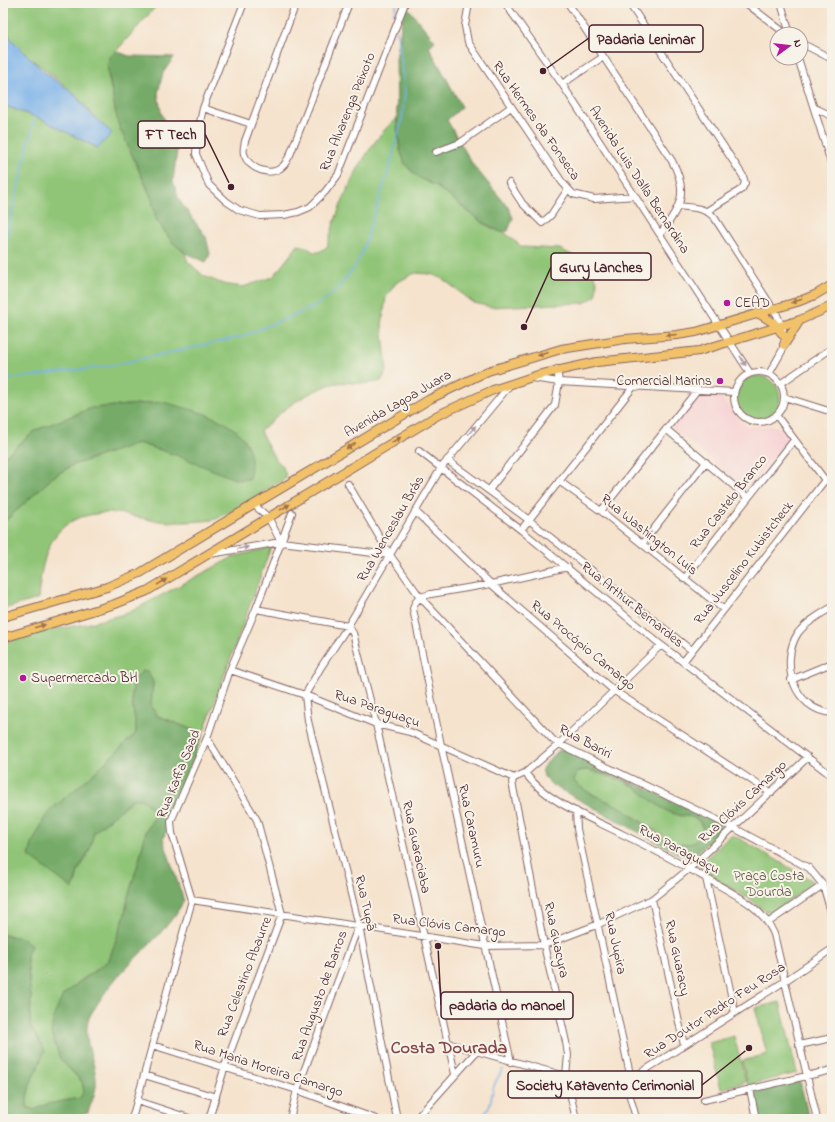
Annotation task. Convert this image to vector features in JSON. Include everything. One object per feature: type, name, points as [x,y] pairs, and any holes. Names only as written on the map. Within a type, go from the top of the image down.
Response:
[{"type":"main road","name":"Avenida Lagoa Juara","points":[[3,617],[126,580],[430,399],[488,371],[561,349],[625,339],[677,335],[720,325],[815,295],[832,285]]},
{"type":"main road","points":[[3,638],[132,598],[268,516],[438,416],[470,399],[529,378],[557,370],[597,362],[699,351],[800,320],[832,306]]},
{"type":"main road","points":[[758,313],[780,325],[784,336]]},
{"type":"main road","points":[[784,345],[800,320]]},
{"type":"street","name":"Rua Alvarenga Peixoto","points":[[244,3],[203,108],[197,137],[196,154],[209,185],[217,194],[239,210],[260,216],[298,212],[310,207],[325,192],[338,174],[405,3]]},
{"type":"street","points":[[296,3],[245,141],[243,153],[255,168],[263,171],[275,171],[283,166],[290,155],[349,3]]},
{"type":"street","name":"Rua Hermes da Fonseca","points":[[469,3],[465,26],[468,42],[568,189],[573,194],[594,199],[635,196]]},
{"type":"street","name":"Avenida Luis Dalla Bernardina","points":[[505,3],[562,84],[750,373]]},
{"type":"street","points":[[568,3],[676,168],[682,189],[679,206],[660,234]]},
{"type":"street","points":[[629,3],[744,176],[745,183],[742,189],[707,211]]},
{"type":"street","points":[[746,3],[776,26]]},
{"type":"street","points":[[781,3],[788,26]]},
{"type":"street","points":[[809,47],[832,59]]},
{"type":"street","points":[[562,84],[604,57]]},
{"type":"street","points":[[801,66],[832,166]]},
{"type":"street","points":[[436,152],[460,143],[511,107]]},
{"type":"street","points":[[203,108],[251,124]]},
{"type":"street","points":[[815,108],[832,116]]},
{"type":"street","points":[[509,183],[522,203],[542,223],[551,215],[568,189]]},
{"type":"street","points":[[679,206],[707,211],[714,217],[773,309],[780,325]]},
{"type":"street","points":[[768,374],[784,345],[784,336]]},
{"type":"street","points":[[780,384],[831,350]]},
{"type":"street","points":[[490,489],[552,410],[557,401],[559,382],[557,370]]},
{"type":"street","points":[[761,372],[768,374],[774,377],[780,384],[784,397],[780,411],[776,415],[762,422],[747,419],[739,412],[734,392],[739,381],[750,373],[761,372]]},
{"type":"street","points":[[529,378],[559,382],[734,392]]},
{"type":"street","name":"Rua Wenceslau Brás","points":[[305,695],[321,667],[348,626],[441,468],[511,384]]},
{"type":"street","points":[[521,530],[634,386]]},
{"type":"street","points":[[601,511],[698,389]]},
{"type":"street","points":[[784,397],[832,412]]},
{"type":"street","points":[[776,415],[825,480],[832,482]]},
{"type":"street","points":[[666,429],[747,497]]},
{"type":"street","name":"Rua Castelo Branco","points":[[684,579],[747,497],[794,440]]},
{"type":"street","name":"Rua Arthur Bernardes","points":[[419,450],[568,567],[661,645],[832,776]]},
{"type":"street","name":"Rua Arthur Bernardes","points":[[448,460],[490,489],[691,650]]},
{"type":"street","points":[[642,544],[706,462]]},
{"type":"street","name":"Rua Juscelino Kubistcheck","points":[[683,662],[825,480]]},
{"type":"street","name":"Rua Washington Luís","points":[[559,481],[601,511],[723,609]]},
{"type":"street","name":"Rua Bariri","points":[[348,484],[390,555],[420,597],[546,734],[558,744],[734,828],[809,868],[823,886],[832,915]]},
{"type":"street","points":[[254,505],[268,516],[281,542]]},
{"type":"street","name":"Rua Procópio Camargo","points":[[415,510],[491,584],[613,690],[771,793]]},
{"type":"street","name":"Rua Kaffa Saad","points":[[192,900],[170,824],[207,738],[230,670],[256,609],[292,514]]},
{"type":"street","points":[[204,555],[281,542],[390,555]]},
{"type":"street","points":[[420,597],[491,584],[568,567]]},
{"type":"street","name":"Rua Caramuru","points":[[420,597],[415,603],[413,609],[440,745],[511,1062]]},
{"type":"street","points":[[832,607],[815,618],[798,633],[793,644],[789,660],[791,680],[810,706],[832,713]]},
{"type":"street","points":[[256,609],[348,626]]},
{"type":"street","name":"Rua Guaraciaba","points":[[348,626],[355,639],[376,724],[455,1074]]},
{"type":"street","points":[[514,778],[525,773],[558,744],[661,645]]},
{"type":"street","points":[[791,680],[832,663]]},
{"type":"street","name":"Rua Paraguaçu","points":[[230,670],[305,695],[376,724],[410,732],[514,778]]},
{"type":"street","name":"Rua Tupã","points":[[305,695],[308,721],[359,926],[397,1119]]},
{"type":"street","name":"Rua Celestino Abaurre","points":[[207,738],[257,820],[282,914],[225,1066],[209,1119]]},
{"type":"street","name":"Rua Clóvis Camargo","points":[[192,900],[485,946],[544,945],[599,924],[652,899],[690,868],[734,828],[808,757]]},
{"type":"street","name":"Rua Paraguaçu","points":[[525,773],[545,793],[576,811],[690,868],[756,907],[769,922],[774,934],[817,1119]]},
{"type":"street","name":"Rua Guacyra","points":[[514,778],[512,788],[568,1055],[566,1076],[576,1119]]},
{"type":"street","name":"Rua Jupira","points":[[576,811],[577,829],[599,924],[635,1114]]},
{"type":"street","points":[[706,878],[735,1013]]},
{"type":"street","points":[[769,922],[823,886]]},
{"type":"street","name":"Rua Guaracy","points":[[652,899],[684,1044]]},
{"type":"street","points":[[132,1119],[192,900]]},
{"type":"street","name":"Rua Augusto de Barros","points":[[290,1119],[297,1090],[359,926]]},
{"type":"street","name":"Rua Doutor Pedro Feu Rosa","points":[[447,1043],[511,1062],[611,1088],[629,1081],[684,1044],[832,950]]},
{"type":"street","points":[[799,1045],[832,1038]]},
{"type":"street","name":"Rua Maria Moreira Camargo","points":[[152,1045],[225,1066],[376,1119]]},
{"type":"street","points":[[416,1119],[476,1052]]},
{"type":"street","points":[[704,1100],[832,1070]]},
{"type":"street","points":[[144,1075],[216,1097]]},
{"type":"street","points":[[750,1089],[756,1119]]},
{"type":"street","points":[[137,1102],[192,1119]]},
{"type":"shaded area","points":[[699,394],[719,397],[730,407],[740,421],[748,426],[776,426],[783,431],[787,437],[787,440],[747,489],[672,428]]},
{"type":"green space","points":[[3,3],[159,3],[110,58],[108,75],[119,126],[152,199],[156,219],[172,242],[185,253],[188,262],[204,276],[223,284],[243,287],[273,277],[298,245],[307,247],[313,252],[319,252],[327,247],[338,213],[353,177],[374,144],[397,118],[399,147],[405,163],[412,172],[439,188],[490,227],[504,232],[522,247],[560,249],[587,263],[597,281],[596,296],[584,303],[490,307],[474,303],[443,279],[431,274],[415,273],[396,283],[386,297],[382,325],[387,370],[381,381],[374,383],[335,383],[329,385],[301,398],[260,431],[275,459],[282,465],[287,478],[226,514],[212,520],[165,522],[113,513],[93,514],[77,519],[64,526],[55,536],[48,549],[43,564],[38,599],[3,609],[3,523],[53,477],[73,465],[138,443],[176,455],[163,402],[92,408],[36,430],[3,458],[3,105],[41,119],[97,148],[112,133],[96,119],[73,93],[33,61],[11,39],[5,27]]},
{"type":"green space","points":[[408,8],[435,41],[429,47],[462,107],[447,120],[473,165],[508,207],[513,218],[508,231],[501,232],[482,222],[437,187],[418,177],[405,164],[400,150],[397,124],[396,60],[403,14]]},
{"type":"green space","points":[[116,51],[129,56],[174,57],[163,73],[158,93],[161,112],[177,150],[173,181],[179,200],[206,237],[210,254],[206,262],[185,253],[172,242],[156,219],[152,199],[119,126],[115,110],[107,65],[110,57]]},
{"type":"green space","points":[[758,376],[770,380],[776,386],[780,398],[776,410],[770,416],[758,420],[746,416],[740,410],[736,398],[740,386],[746,380]]},
{"type":"green space","points":[[163,402],[211,416],[226,424],[238,433],[247,445],[251,460],[249,479],[237,480],[176,455],[138,443],[73,465],[53,477],[3,523],[3,458],[36,430],[92,408]]},
{"type":"green space","points":[[271,547],[203,734],[158,716],[151,707],[153,682],[131,692],[136,733],[93,774],[75,885],[78,871],[87,857],[94,832],[133,799],[141,799],[147,803],[154,818],[146,831],[128,897],[125,914],[109,960],[76,984],[60,1059],[82,1082],[84,1091],[80,1098],[47,1104],[34,1110],[27,1107],[26,1100],[32,1076],[38,1069],[39,1040],[30,1027],[31,998],[27,958],[28,950],[10,935],[3,935],[3,643],[49,630],[86,624],[128,613],[233,557]]},
{"type":"green space","points":[[142,671],[148,671],[153,682],[151,707],[158,716],[203,734],[163,839],[184,901],[165,928],[107,989],[89,1018],[87,1036],[95,1070],[96,1087],[88,1113],[80,1115],[75,1119],[5,1119],[7,1114],[3,1020],[3,935],[24,938],[32,947],[28,950],[27,958],[31,998],[30,1026],[45,1051],[30,1085],[27,1107],[34,1110],[47,1104],[80,1098],[84,1091],[82,1082],[60,1059],[51,1033],[53,1018],[63,995],[109,960],[125,914],[128,897],[146,831],[154,818],[153,814],[147,803],[141,799],[133,799],[94,832],[90,849],[78,871],[73,889],[29,856],[32,844],[47,813],[93,774],[136,733],[132,694],[136,679]]},
{"type":"green space","points":[[559,750],[565,750],[719,823],[721,828],[720,832],[692,857],[686,858],[552,785],[544,777],[542,768]],"holes":[[[588,770],[618,778],[629,783],[669,812],[677,815],[692,817],[700,821],[704,832],[696,840],[686,844],[678,844],[666,839],[622,808],[579,786],[574,781],[578,771]]]},
{"type":"green space","points":[[588,770],[624,781],[680,816],[695,818],[700,823],[704,832],[692,842],[676,844],[621,808],[581,789],[574,781],[577,771]]},
{"type":"green space","name":"Praça Costa Dourda","points":[[731,835],[811,880],[812,885],[773,912],[765,911],[751,900],[700,870],[699,865]]},
{"type":"green space","points":[[780,1002],[797,1073],[748,1085],[742,1061],[767,1054],[755,1008]]},
{"type":"green space","points":[[3,1020],[7,1114],[5,1119],[3,1119]]},
{"type":"green space","points":[[734,1036],[746,1082],[721,1089],[709,1043]]},
{"type":"green space","points":[[800,1081],[809,1119],[758,1119],[752,1092]]},
{"type":"water","points":[[3,13],[10,38],[42,70],[74,94],[91,114],[112,133],[98,148],[41,119],[3,105]]},
{"type":"waterway","points":[[394,13],[397,3]]},
{"type":"waterway","points":[[3,380],[108,366],[241,337],[316,306],[327,298],[338,288],[354,268],[362,253],[390,165],[402,119],[405,93],[397,30]]},
{"type":"waterway","points":[[3,261],[9,225],[35,116]]},
{"type":"waterway","points":[[477,1119],[489,1106],[494,1086],[503,1069]]},
{"type":"place","name":"Padaria Lenimar","points":[[543,71]]},
{"type":"place","name":"FT Tech","points":[[231,187]]},
{"type":"place","name":"CEAD","points":[[727,303]]},
{"type":"place","name":"Gury Lanches","points":[[524,327]]},
{"type":"place","name":"Comercial Marins","points":[[720,381]]},
{"type":"place","name":"Supermercado BH","points":[[23,678]]},
{"type":"place","name":"padaria do manoel","points":[[438,946]]},
{"type":"place","name":"Society Katavento Cerimonial","points":[[749,1048]]},
{"type":"district","name":"Costa Dourada","points":[[449,1049]]}]
